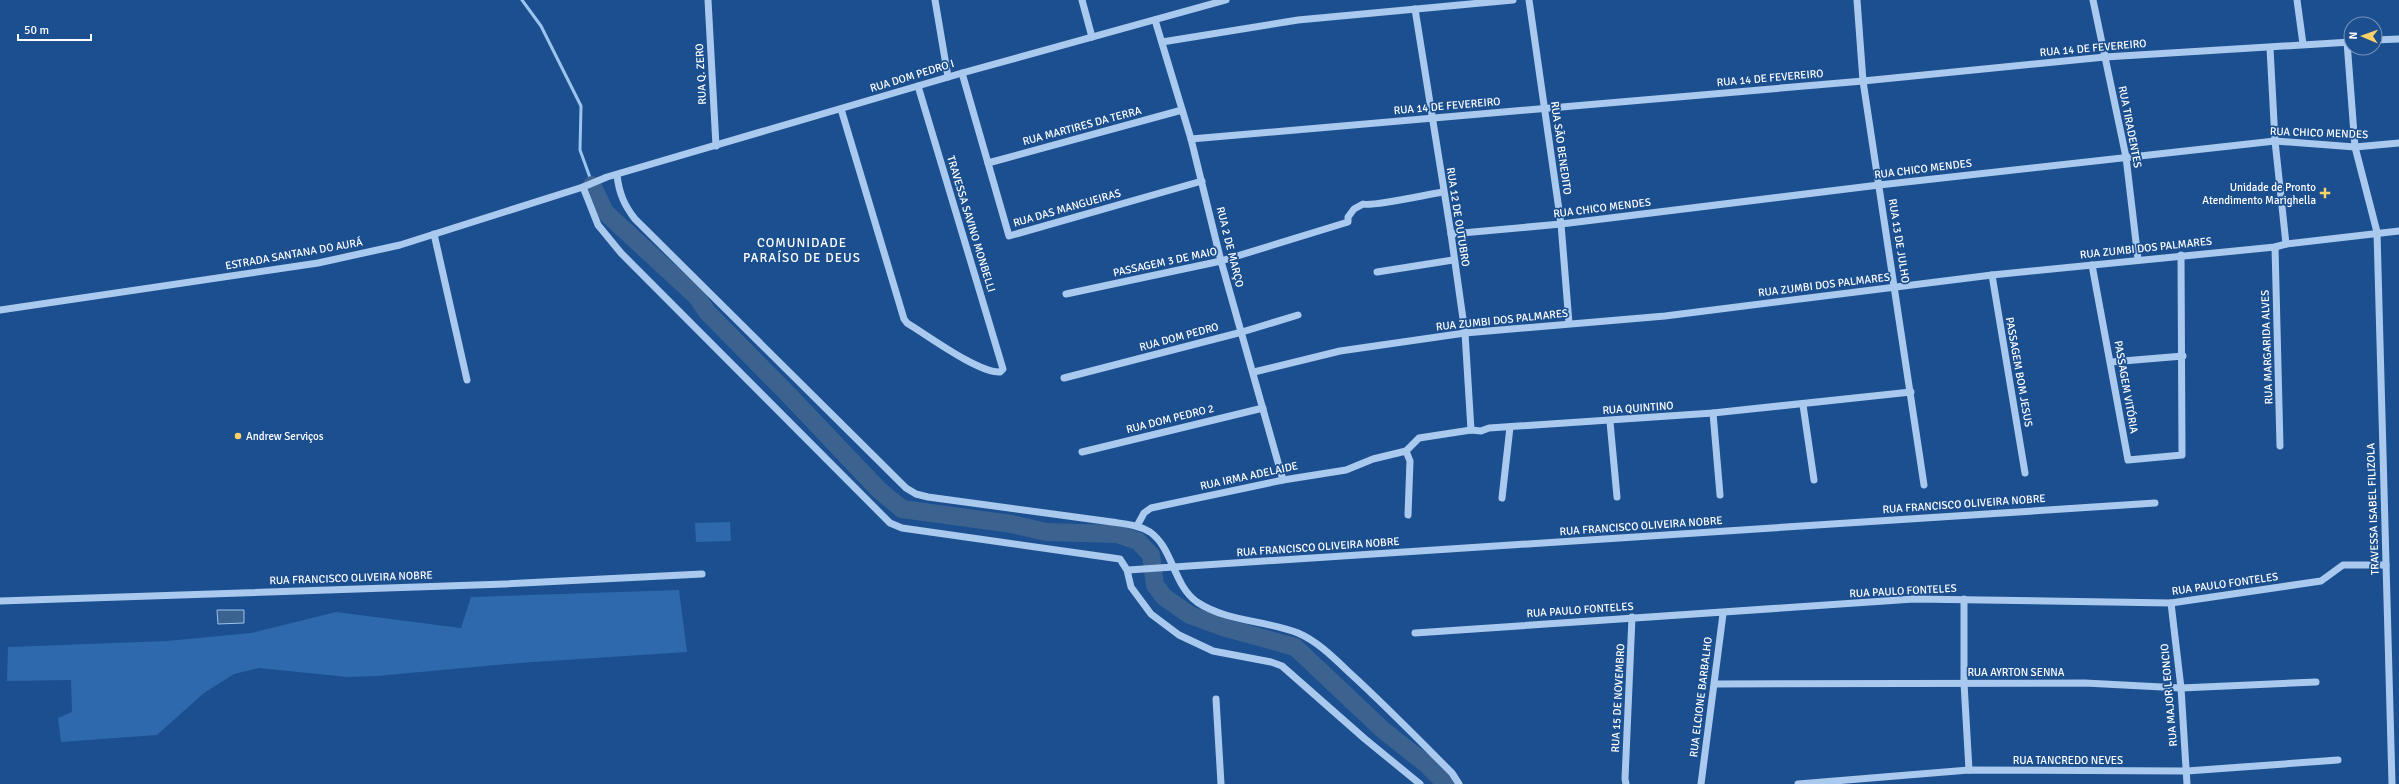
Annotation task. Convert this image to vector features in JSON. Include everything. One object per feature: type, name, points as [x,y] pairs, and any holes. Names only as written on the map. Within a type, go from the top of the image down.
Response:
[{"type":"street","name":"RUA Q. ZERO","points":[[708,0],[716,146]]},
{"type":"street","points":[[935,0],[948,77]]},
{"type":"street","points":[[1082,0],[1092,37]]},
{"type":"street","name":"RUA DOM PEDRO I","points":[[606,177],[962,73],[1226,0]]},
{"type":"street","points":[[1162,42],[1298,20],[1513,0]]},
{"type":"street","name":"RUA SÃO BENEDITO","points":[[1529,0],[1561,224],[1569,323]]},
{"type":"street","name":"RUA 13 DE JULHO","points":[[1857,0],[1863,81],[1924,485]]},
{"type":"street","name":"RUA TIRADENTES","points":[[2093,0],[2126,156],[2138,259]]},
{"type":"street","points":[[2297,0],[2303,44]]},
{"type":"street","name":"RUA 12 DE OUTUBRO","points":[[1415,9],[1443,192],[1451,234],[1453,260],[1465,334],[1471,430]]},
{"type":"street","name":"RUA 2 DE MARÇO","points":[[1155,20],[1191,139],[1221,261],[1254,372],[1283,480]]},
{"type":"street","points":[[2383,39],[2399,38]]},
{"type":"street","name":"RUA 14 DE FEVEREIRO","points":[[1191,139],[1544,107],[1863,81],[2105,57],[2270,48],[2303,44],[2343,42]]},
{"type":"street","points":[[2270,48],[2275,142],[2286,244]]},
{"type":"street","name":"TRAVESSA ISABEL FILIZOLA","points":[[2350,56],[2355,147],[2377,232],[2392,784]]},
{"type":"street","name":"RUA DAS MANGUEIRAS","points":[[962,73],[1009,236],[1202,180]]},
{"type":"street","name":"TRAVESSA SAVINO MONBELLI","points":[[841,109],[904,319],[907,323],[973,363],[992,372],[1000,372],[1003,369],[918,86]]},
{"type":"street","name":"RUA MARTIRES DA TERRA","points":[[988,163],[1182,110]]},
{"type":"street","name":"RUA CHICO MENDES","points":[[1451,234],[1561,224],[2126,156],[2275,142],[2355,147],[2399,143]]},
{"type":"street","points":[[617,175],[619,192],[626,207],[635,219],[906,488],[916,494],[928,497],[1137,526],[1151,533],[1164,550],[1184,591],[1211,609],[1232,618],[1298,633],[1322,647],[1391,710],[1452,773],[1459,784]]},
{"type":"street","name":"ESTRADA SANTANA DO AURÁ","points":[[0,310],[318,263],[400,245],[584,187],[606,177]]},
{"type":"street","points":[[584,187],[598,225],[621,253],[890,524],[902,528],[1120,559],[1127,570],[1131,587],[1151,614],[1180,635],[1213,651],[1271,662],[1282,666],[1365,739],[1420,784]]},
{"type":"street","name":"PASSAGEM 3 DE MAIO","points":[[1066,294],[1221,261],[1348,222],[1348,217],[1354,209],[1364,204],[1371,206],[1381,202],[1443,192]]},
{"type":"street","name":"RUA ZUMBI DOS PALMARES","points":[[1254,372],[1340,352],[1465,334],[1569,323],[1665,316],[1992,275],[2138,259],[2275,247],[2286,244],[2377,232],[2399,231]]},
{"type":"street","points":[[434,234],[467,380]]},
{"type":"street","name":"RUA MARGARIDA ALVES","points":[[2275,247],[2280,446]]},
{"type":"street","points":[[2111,362],[2183,356],[2181,255]]},
{"type":"street","points":[[1377,272],[1453,260]]},
{"type":"street","name":"PASSAGEM VITÓRIA","points":[[2092,265],[2128,460],[2182,454],[2183,356]]},
{"type":"street","name":"PASSAGEM BOM JESUS","points":[[1992,275],[2025,473]]},
{"type":"street","name":"RUA DOM PEDRO","points":[[1064,378],[1242,332],[1298,315]]},
{"type":"street","name":"RUA QUINTINO","points":[[1373,459],[1406,451],[1419,438],[1471,430],[1481,431],[1489,428],[1610,422],[1713,413],[1911,392]]},
{"type":"street","points":[[1803,404],[1814,480]]},
{"type":"street","name":"RUA DOM PEDRO 2","points":[[1082,452],[1263,408]]},
{"type":"street","points":[[1713,413],[1720,495]]},
{"type":"street","points":[[1610,422],[1617,497]]},
{"type":"street","points":[[1502,498],[1510,427]]},
{"type":"street","points":[[1406,451],[1410,461],[1408,515]]},
{"type":"street","name":"RUA IRMA ADELAIDE","points":[[1137,526],[1144,513],[1151,508],[1283,480],[1346,470],[1373,459]]},
{"type":"street","name":"RUA FRANCISCO OLIVEIRA NOBRE","points":[[1128,570],[2155,502]]},
{"type":"street","name":"RUA PAULO FONTELES","points":[[1415,633],[1632,617],[1723,614],[1914,599],[2171,603],[2320,581],[2343,565],[2386,565]]},
{"type":"street","name":"RUA FRANCISCO OLIVEIRA NOBRE","points":[[0,601],[505,584],[702,574]]},
{"type":"street","points":[[1964,599],[1964,683],[1969,770]]},
{"type":"street","name":"RUA MAJOR LEONCIO","points":[[2171,603],[2181,688],[2187,784]]},
{"type":"street","name":"RUA ELCIONE BARBALHO","points":[[1701,784],[1723,614]]},
{"type":"street","name":"RUA 15 DE NOVEMBRO","points":[[1625,781],[1632,617]]},
{"type":"street","name":"RUA AYRTON SENNA","points":[[1715,684],[2085,682],[2181,688],[2316,682]]},
{"type":"street","points":[[1216,699],[1221,784]]},
{"type":"street","name":"RUA TANCREDO NEVES","points":[[1798,784],[1969,770],[2187,771],[2338,760]]},
{"type":"shaded area","points":[[730,522],[731,541],[696,542],[695,523]]},
{"type":"shaded area","points":[[679,590],[687,652],[519,663],[377,676],[347,677],[259,668],[234,674],[204,693],[157,735],[61,742],[58,718],[72,712],[71,680],[7,681],[8,647],[167,641],[251,633],[336,612],[461,628],[471,597]]},
{"type":"shaded area","points":[[217,610],[244,610],[244,623],[218,624]]},
{"type":"waterway","points":[[522,0],[541,26],[581,106],[580,150],[592,183]]},
{"type":"waterway","points":[[592,185],[605,212],[697,297],[707,312],[879,490],[902,509],[1012,524],[1046,532],[1117,534],[1138,541],[1151,555],[1155,585],[1164,597],[1190,615],[1223,627],[1295,647],[1383,730],[1426,764],[1446,784]]},
{"type":"place","name":"Unidade de Pronto Atendimento Marighella","points":[[2325,193]]},
{"type":"place","name":"Andrew Serviços","points":[[238,436]]},
{"type":"district","name":"COMUNIDADE PARAÍSO DE DEUS","points":[[802,250]]}]
